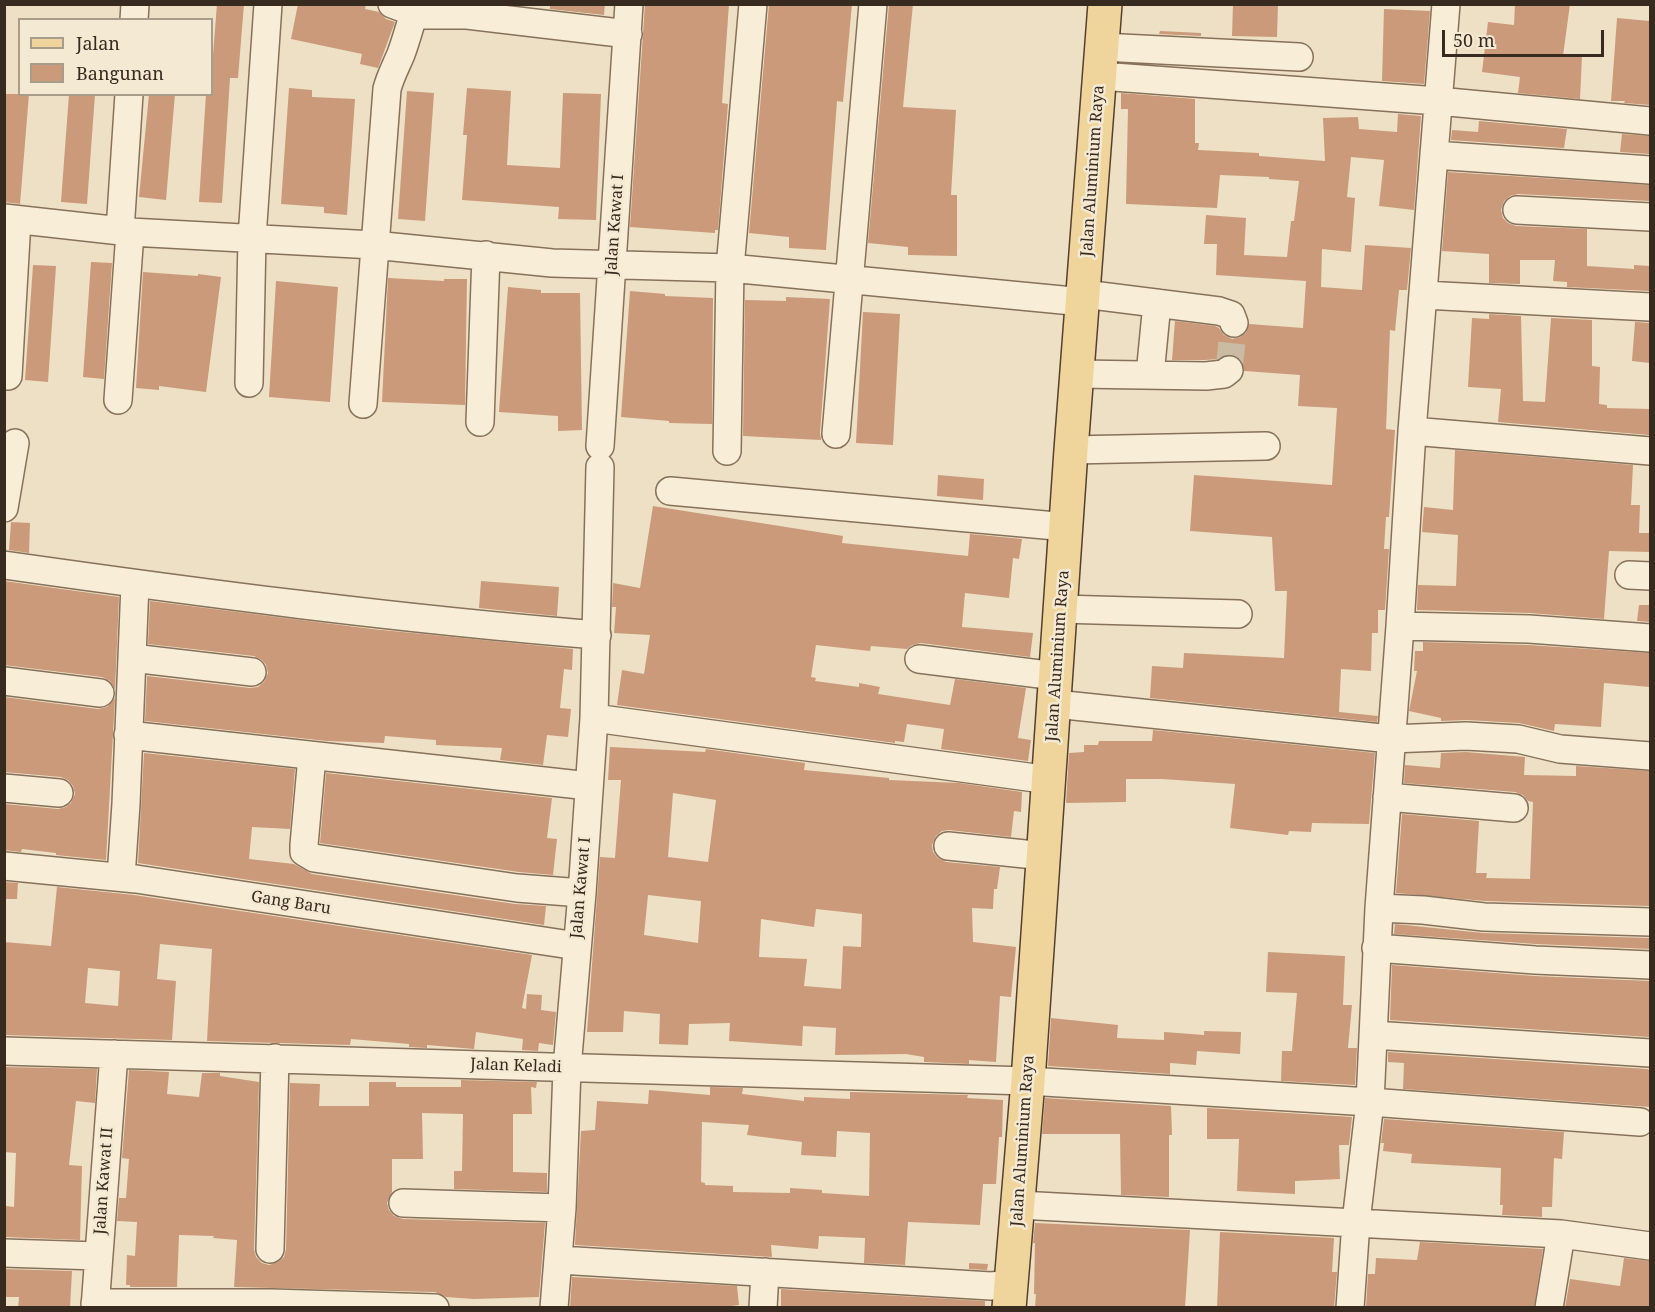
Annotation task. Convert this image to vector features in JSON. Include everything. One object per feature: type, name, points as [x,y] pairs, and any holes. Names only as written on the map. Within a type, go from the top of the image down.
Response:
[{"type":"main road","name":"Jalan Aluminium Raya","points":[[1010,1296],[1029,1081],[1071,450],[1105,4]]},
{"type":"street","points":[[249,383],[252,238],[268,4]]},
{"type":"street","name":"Jalan Kawat I","points":[[554,1308],[562,1208],[567,1068],[594,718],[600,456],[629,4]]},
{"type":"street","points":[[727,451],[730,268],[753,4]]},
{"type":"street","points":[[836,434],[873,4]]},
{"type":"street","points":[[1350,1308],[1356,1222],[1370,1102],[1376,948],[1412,431],[1446,4]]},
{"type":"street","points":[[363,404],[387,89],[404,47],[408,7],[628,34]]},
{"type":"street","points":[[1101,62],[1299,57]]},
{"type":"street","points":[[1101,62],[1438,101],[1650,121]]},
{"type":"street","points":[[118,400],[129,96]]},
{"type":"street","points":[[1434,155],[1650,170]]},
{"type":"street","points":[[1517,210],[1650,217]]},
{"type":"street","points":[[8,376],[11,219],[125,232],[374,245],[552,263],[730,268],[1157,303],[1229,313],[1234,323]]},
{"type":"street","points":[[480,422],[486,255]]},
{"type":"street","points":[[1424,295],[1650,307]]},
{"type":"street","points":[[1150,375],[1157,303]]},
{"type":"street","points":[[1078,374],[1206,376],[1224,374],[1228,370]]},
{"type":"street","points":[[1412,431],[1650,451]]},
{"type":"street","points":[[4,508],[15,442]]},
{"type":"street","points":[[1071,450],[1266,446]]},
{"type":"street","points":[[670,491],[1067,527]]},
{"type":"street","points":[[4,565],[135,584],[475,625],[597,634]]},
{"type":"street","points":[[121,877],[135,584]]},
{"type":"street","points":[[1060,609],[1238,614]]},
{"type":"street","points":[[1400,626],[1529,629],[1650,638]]},
{"type":"street","points":[[132,658],[252,672]]},
{"type":"street","points":[[919,659],[1056,690],[1391,739],[1466,736],[1518,739],[1560,749],[1650,756]]},
{"type":"street","points":[[4,681],[99,693]]},
{"type":"street","points":[[594,718],[1050,780]]},
{"type":"street","points":[[128,735],[589,786]]},
{"type":"street","points":[[312,756],[304,845],[304,852],[308,855],[314,858],[518,888],[582,893]]},
{"type":"street","points":[[4,788],[59,793]]},
{"type":"street","points":[[1387,797],[1514,808]]},
{"type":"street","points":[[948,846],[1044,856]]},
{"type":"street","name":"Gang Baru","points":[[4,866],[121,877],[577,946]]},
{"type":"street","points":[[1379,908],[1484,917],[1650,922]]},
{"type":"street","points":[[1376,948],[1535,960],[1650,965]]},
{"type":"street","points":[[1373,1035],[1650,1053]]},
{"type":"street","name":"Jalan Keladi","points":[[4,1051],[1029,1081],[1370,1102],[1640,1122]]},
{"type":"street","name":"Jalan Kawat II","points":[[95,1305],[114,1054]]},
{"type":"street","points":[[270,1249],[275,1058]]},
{"type":"street","points":[[403,1203],[562,1208]]},
{"type":"street","points":[[1019,1205],[1561,1234],[1650,1246]]},
{"type":"street","points":[[1549,1308],[1561,1234]]},
{"type":"street","points":[[4,1253],[98,1256]]},
{"type":"street","points":[[559,1260],[991,1286],[1010,1296]]},
{"type":"street","points":[[763,1308],[765,1272]]},
{"type":"street","points":[[95,1305],[272,1303],[435,1308]]},
{"type":"building","points":[[217,4],[244,4],[238,78],[230,78],[222,203],[199,202],[206,96],[213,96]]},
{"type":"building","points":[[298,4],[366,4],[365,9],[379,12],[386,19],[395,22],[378,68],[360,64],[362,54],[291,39]]},
{"type":"building","points":[[550,4],[605,4],[604,15],[550,9]]},
{"type":"building","points":[[645,4],[729,4],[722,103],[728,104],[718,230],[715,230],[715,233],[630,227]]},
{"type":"building","points":[[769,4],[852,4],[843,102],[837,101],[826,250],[789,248],[789,237],[749,233]]},
{"type":"building","points":[[889,4],[913,4],[903,107],[956,110],[951,195],[957,195],[957,256],[908,255],[908,247],[868,243]]},
{"type":"building","points":[[1233,4],[1278,4],[1277,37],[1232,36]]},
{"type":"building","points":[[1515,4],[1570,4],[1563,56],[1582,56],[1580,99],[1518,93],[1520,77],[1482,72],[1488,22],[1514,25]]},
{"type":"building","points":[[1384,9],[1430,11],[1424,84],[1382,81]]},
{"type":"building","points":[[1617,18],[1650,21],[1650,105],[1611,101]]},
{"type":"building","points":[[1160,31],[1201,33],[1201,36],[1159,34]]},
{"type":"building","points":[[289,88],[312,90],[312,97],[355,99],[347,215],[324,213],[324,207],[281,204]]},
{"type":"building","points":[[467,88],[511,91],[507,165],[560,168],[563,93],[601,94],[596,220],[558,219],[559,207],[462,200],[467,135],[463,135]]},
{"type":"building","points":[[407,91],[434,93],[425,221],[398,219]]},
{"type":"building","points":[[1121,93],[1195,99],[1195,143],[1199,143],[1198,150],[1259,153],[1259,156],[1325,161],[1323,118],[1358,117],[1359,129],[1397,132],[1398,114],[1421,116],[1414,210],[1379,206],[1384,160],[1351,157],[1347,197],[1355,198],[1351,252],[1322,249],[1321,287],[1362,290],[1365,245],[1411,248],[1407,290],[1399,290],[1395,331],[1390,330],[1386,429],[1395,430],[1389,517],[1386,517],[1384,549],[1389,549],[1385,610],[1378,610],[1378,633],[1372,633],[1371,671],[1341,669],[1339,712],[1378,716],[1377,722],[1150,698],[1152,666],[1183,668],[1184,653],[1284,658],[1287,591],[1275,591],[1272,537],[1190,531],[1194,475],[1332,485],[1337,408],[1298,406],[1300,375],[1244,371],[1242,361],[1234,355],[1226,355],[1218,359],[1172,360],[1175,321],[1215,326],[1232,339],[1246,333],[1249,324],[1303,328],[1306,281],[1216,275],[1217,244],[1204,244],[1206,215],[1246,218],[1244,255],[1287,257],[1299,181],[1220,175],[1217,208],[1126,204],[1128,109],[1121,109]]},
{"type":"building","points":[[4,94],[18,94],[18,96],[29,96],[20,204],[4,202]]},
{"type":"building","points":[[69,96],[95,96],[87,204],[61,202]]},
{"type":"building","points":[[149,96],[175,96],[166,200],[139,197]]},
{"type":"building","points":[[1479,121],[1567,129],[1564,148],[1451,140],[1452,130],[1478,132]]},
{"type":"building","points":[[1622,134],[1650,136],[1649,154],[1620,152]]},
{"type":"building","points":[[1448,172],[1650,185],[1650,201],[1518,194],[1504,201],[1501,210],[1503,218],[1516,226],[1587,229],[1587,266],[1634,269],[1634,265],[1650,266],[1650,291],[1567,287],[1567,282],[1553,281],[1555,260],[1520,260],[1520,284],[1489,283],[1489,254],[1442,251]]},
{"type":"building","points":[[91,262],[112,263],[104,379],[83,377]]},
{"type":"building","points":[[33,265],[56,266],[48,382],[25,380]]},
{"type":"building","points":[[143,272],[221,277],[206,392],[159,386],[159,390],[136,388]]},
{"type":"building","points":[[388,278],[444,281],[444,279],[467,279],[465,405],[382,402]]},
{"type":"building","points":[[276,281],[338,287],[330,402],[269,397]]},
{"type":"building","points":[[508,287],[541,290],[541,293],[580,293],[582,430],[558,431],[558,416],[499,412]]},
{"type":"building","points":[[630,291],[665,294],[665,296],[713,298],[712,424],[669,423],[669,421],[621,417]]},
{"type":"building","points":[[786,297],[830,299],[821,440],[743,436],[745,300],[786,301]]},
{"type":"building","points":[[863,312],[900,314],[893,445],[856,443]]},
{"type":"building","points":[[1489,314],[1521,316],[1523,401],[1545,402],[1551,318],[1592,320],[1592,366],[1600,367],[1599,404],[1607,405],[1607,408],[1650,409],[1649,435],[1498,422],[1501,389],[1468,387],[1472,318],[1489,319]]},
{"type":"building","points":[[1635,322],[1650,323],[1650,363],[1632,361]]},
{"type":"building","points":[[1455,450],[1633,465],[1631,505],[1640,505],[1639,533],[1650,533],[1650,552],[1609,551],[1604,619],[1530,613],[1417,610],[1418,585],[1456,586],[1458,535],[1422,532],[1424,507],[1453,510]]},
{"type":"building","points":[[938,475],[984,479],[983,500],[937,496]]},
{"type":"building","points":[[653,506],[843,536],[842,543],[968,556],[970,534],[1022,539],[1019,559],[1013,558],[1009,598],[965,593],[962,627],[1033,633],[1030,657],[921,643],[907,649],[871,646],[870,651],[816,645],[811,677],[816,678],[815,681],[859,687],[859,683],[880,687],[878,694],[950,705],[955,679],[1026,688],[1018,738],[1031,740],[1028,761],[941,749],[944,729],[907,724],[904,742],[895,741],[895,743],[617,705],[622,670],[644,674],[650,635],[614,633],[616,607],[612,607],[613,583],[640,588]]},
{"type":"building","points":[[11,522],[30,523],[29,553],[9,550]]},
{"type":"building","points":[[4,581],[119,597],[115,689],[110,681],[102,677],[4,665]]},
{"type":"building","points":[[481,581],[559,587],[557,616],[479,608]]},
{"type":"building","points":[[150,601],[372,629],[573,649],[572,670],[564,669],[560,708],[571,709],[568,737],[547,735],[543,765],[500,760],[502,748],[436,745],[436,740],[385,736],[384,743],[327,741],[145,721],[147,676],[250,688],[258,687],[264,682],[268,673],[262,660],[254,656],[148,644]]},
{"type":"building","points":[[1639,605],[1650,605],[1650,622],[1637,621]]},
{"type":"building","points":[[1423,642],[1528,645],[1650,653],[1650,687],[1604,683],[1601,727],[1555,724],[1554,731],[1519,723],[1441,721],[1441,718],[1409,711],[1417,671],[1414,671],[1415,651],[1423,651]]},
{"type":"building","points":[[4,697],[98,709],[107,707],[115,698],[106,860],[22,849],[21,852],[4,850],[4,804],[58,809],[71,803],[75,794],[73,786],[61,777],[4,772]]},
{"type":"building","points":[[1153,730],[1375,753],[1369,824],[1312,823],[1311,832],[1289,831],[1288,835],[1230,828],[1235,784],[1126,779],[1126,802],[1066,803],[1069,753],[1084,752],[1084,745],[1098,745],[1099,741],[1152,741]]},
{"type":"building","points":[[610,747],[705,752],[706,749],[805,763],[804,770],[889,778],[889,780],[959,783],[1022,792],[1021,812],[1014,811],[1011,837],[949,830],[942,831],[936,836],[932,845],[933,852],[946,862],[1000,867],[997,889],[994,889],[993,909],[972,908],[973,942],[1016,947],[1011,997],[1000,996],[996,1062],[969,1060],[969,1064],[924,1062],[924,1057],[906,1054],[835,1055],[836,1028],[803,1026],[802,1046],[729,1041],[730,1023],[689,1024],[688,1045],[659,1044],[660,1014],[624,1011],[623,1032],[587,1032],[600,857],[615,858],[621,780],[608,780]],"holes":[[[673,793],[716,800],[708,862],[668,857]],[[648,895],[701,901],[698,943],[644,935]],[[816,909],[862,914],[861,947],[843,946],[841,989],[804,986],[807,959],[759,957],[761,919],[814,927]]]},
{"type":"building","points":[[1466,752],[1525,757],[1524,775],[1576,776],[1576,766],[1650,771],[1650,906],[1485,901],[1396,893],[1402,814],[1479,821],[1476,873],[1487,873],[1486,878],[1530,879],[1533,802],[1515,792],[1404,783],[1405,765],[1440,768],[1441,753]]},
{"type":"building","points":[[144,753],[295,769],[290,829],[252,827],[249,859],[294,864],[312,874],[515,904],[546,906],[544,925],[138,863]]},
{"type":"building","points":[[326,773],[552,798],[547,838],[557,839],[553,875],[320,843]]},
{"type":"building","points":[[4,882],[18,883],[17,899],[4,899]]},
{"type":"building","points":[[57,887],[134,895],[532,955],[522,1008],[526,1009],[527,994],[542,995],[541,1010],[556,1012],[553,1045],[539,1043],[538,1051],[522,1050],[523,1039],[476,1032],[474,1049],[427,1045],[427,1048],[409,1047],[409,1044],[351,1039],[350,1045],[207,1041],[212,949],[160,944],[157,979],[176,981],[172,1040],[4,1035],[4,942],[51,946]],"holes":[[[88,968],[120,971],[118,1006],[85,1003]]]},
{"type":"building","points":[[1395,924],[1483,933],[1650,938],[1650,949],[1394,934]]},
{"type":"building","points":[[1268,952],[1345,956],[1343,1005],[1352,1005],[1348,1048],[1357,1048],[1355,1085],[1281,1081],[1282,1051],[1292,1051],[1297,993],[1266,992]]},
{"type":"building","points":[[1392,965],[1534,976],[1650,981],[1649,1037],[1390,1020]]},
{"type":"building","points":[[1051,1018],[1118,1025],[1117,1038],[1164,1040],[1164,1032],[1204,1035],[1204,1031],[1241,1032],[1240,1054],[1197,1051],[1196,1065],[1170,1063],[1170,1074],[1048,1066]]},
{"type":"building","points":[[1388,1052],[1647,1069],[1650,1070],[1650,1107],[1403,1089],[1404,1063],[1388,1062]]},
{"type":"building","points":[[4,1067],[97,1069],[95,1103],[76,1101],[69,1165],[82,1166],[80,1240],[5,1237],[6,1206],[14,1207],[16,1153],[4,1152]]},
{"type":"building","points":[[129,1070],[169,1072],[167,1094],[199,1097],[202,1073],[220,1073],[220,1076],[259,1082],[254,1249],[256,1257],[262,1263],[269,1265],[284,1257],[286,1249],[290,1083],[320,1084],[319,1106],[369,1106],[369,1082],[396,1082],[396,1087],[461,1087],[461,1080],[537,1082],[536,1088],[531,1087],[532,1114],[513,1114],[513,1172],[547,1173],[547,1192],[454,1189],[454,1171],[462,1171],[463,1114],[422,1113],[423,1159],[392,1159],[392,1192],[387,1203],[394,1216],[403,1219],[545,1223],[539,1297],[474,1299],[446,1297],[435,1292],[234,1287],[237,1240],[213,1238],[214,1236],[179,1235],[177,1287],[130,1287],[126,1285],[127,1255],[135,1256],[137,1222],[117,1221],[119,1198],[126,1198],[129,1159],[122,1158]]},
{"type":"building","points":[[710,1087],[743,1088],[742,1094],[804,1101],[804,1097],[850,1099],[850,1092],[968,1095],[967,1098],[1003,1100],[1002,1137],[999,1137],[996,1184],[983,1184],[980,1225],[908,1222],[905,1265],[864,1263],[865,1238],[819,1236],[818,1249],[771,1245],[772,1257],[575,1245],[581,1131],[595,1130],[597,1101],[648,1104],[649,1090],[710,1095]],"holes":[[[702,1122],[749,1125],[747,1135],[802,1142],[801,1155],[836,1157],[837,1131],[870,1133],[869,1196],[790,1188],[790,1193],[733,1192],[733,1186],[705,1185],[701,1182]]]},
{"type":"building","points":[[1045,1098],[1171,1106],[1169,1197],[1121,1195],[1120,1134],[1042,1134]]},
{"type":"building","points":[[1207,1108],[1352,1117],[1349,1145],[1339,1145],[1340,1179],[1295,1181],[1295,1194],[1237,1191],[1239,1139],[1207,1139]]},
{"type":"building","points":[[1384,1119],[1564,1132],[1562,1159],[1554,1158],[1552,1207],[1542,1207],[1542,1217],[1502,1215],[1501,1168],[1411,1163],[1412,1154],[1383,1151],[1384,1143],[1381,1143]]},
{"type":"building","points":[[1035,1223],[1190,1230],[1185,1308],[1035,1308],[1035,1243],[1033,1243]]},
{"type":"building","points":[[1220,1232],[1334,1238],[1332,1272],[1337,1272],[1334,1308],[1217,1308]]},
{"type":"building","points":[[1420,1242],[1543,1249],[1534,1308],[1366,1308],[1368,1274],[1375,1274],[1376,1258],[1417,1260]]},
{"type":"building","points":[[1624,1258],[1650,1261],[1650,1308],[1565,1308],[1570,1279],[1620,1286]]},
{"type":"building","points":[[969,1263],[988,1264],[987,1270],[969,1269]]},
{"type":"building","points":[[4,1269],[72,1271],[70,1308],[18,1308],[19,1297],[4,1297]]},
{"type":"building","points":[[572,1277],[737,1286],[739,1305],[714,1308],[570,1308]]},
{"type":"building","points":[[781,1289],[985,1301],[985,1308],[781,1308]]},
{"type":"tunnel","points":[[1229,370],[1234,323]]}]
